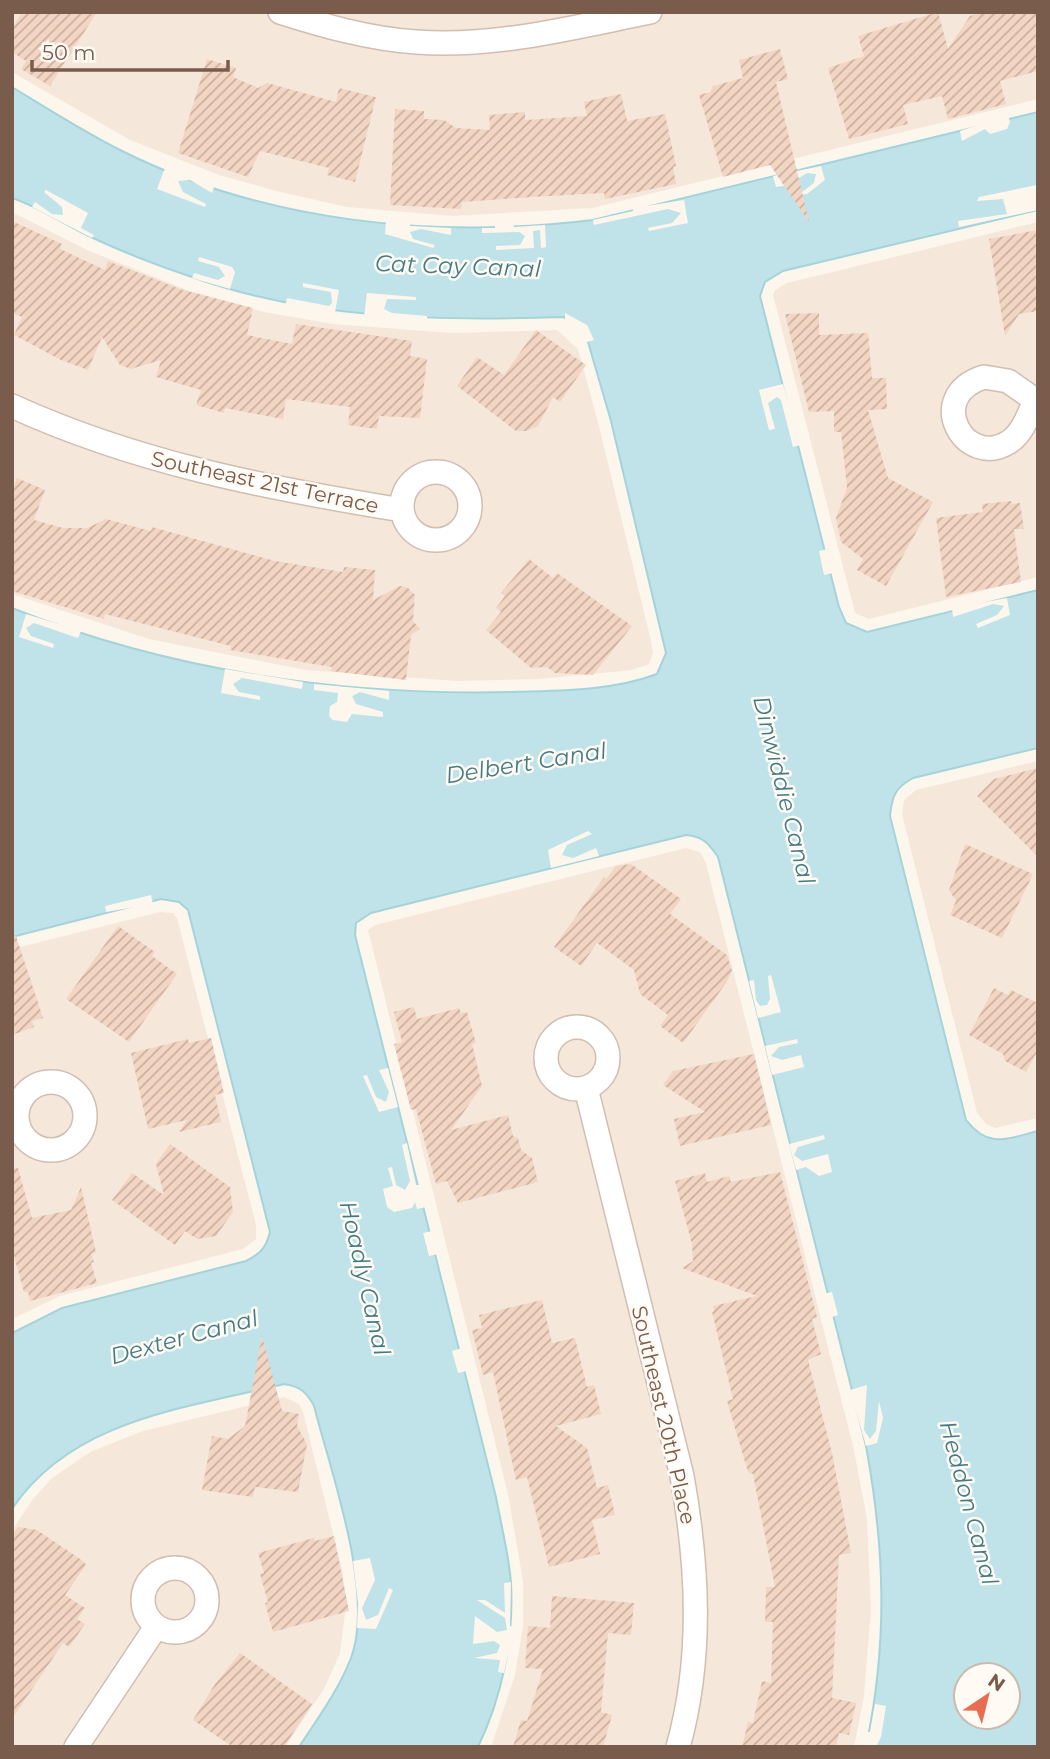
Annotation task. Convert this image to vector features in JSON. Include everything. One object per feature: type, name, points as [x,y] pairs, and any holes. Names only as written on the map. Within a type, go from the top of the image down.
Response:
[{"type":"street","points":[[280,12],[382,37],[445,43],[504,39],[650,12]]},
{"type":"street","name":"Southeast 21st Terrace","points":[[12,405],[114,447],[177,466],[281,489],[402,510]]},
{"type":"street","name":"Southeast 20th Place","points":[[586,1088],[682,1476],[692,1533],[695,1639],[690,1688],[678,1747]]},
{"type":"street","points":[[76,1747],[156,1627]]},
{"type":"shaded area","points":[[12,12],[1038,12],[1038,99],[592,208],[453,216],[347,207],[280,192],[219,175],[130,140],[12,72]]},
{"type":"shaded area","points":[[12,212],[87,250],[187,290],[264,312],[333,324],[453,333],[557,330],[578,349],[651,641],[653,653],[649,664],[632,670],[539,679],[457,681],[306,670],[149,639],[12,594]]},
{"type":"shaded area","points":[[1038,222],[1038,577],[869,619],[855,613],[773,295],[775,290],[787,283]]},
{"type":"shaded area","points":[[1038,761],[1038,1118],[995,1128],[986,1124],[977,1113],[902,814],[904,800],[916,790]]},
{"type":"shaded area","points":[[686,848],[700,852],[706,863],[854,1450],[867,1519],[871,1610],[864,1696],[854,1747],[491,1747],[515,1675],[523,1626],[523,1581],[508,1494],[368,930],[375,925]]},
{"type":"shaded area","points":[[160,912],[173,913],[177,918],[256,1225],[256,1239],[243,1249],[60,1296],[12,1319],[12,949]]},
{"type":"shaded area","points":[[284,1397],[299,1404],[303,1412],[343,1574],[346,1605],[340,1653],[324,1689],[285,1747],[12,1747],[12,1530],[33,1499],[51,1479],[90,1452],[143,1431]]},
{"type":"water","points":[[12,87],[122,151],[177,175],[234,195],[352,220],[412,226],[473,227],[593,220],[1038,112],[1038,210],[783,271],[765,282],[760,296],[839,607],[846,623],[867,632],[1038,590],[1038,748],[913,778],[895,793],[890,816],[966,1120],[982,1135],[990,1138],[1007,1139],[1038,1131],[1038,1747],[866,1747],[878,1670],[881,1596],[877,1522],[866,1446],[718,857],[712,848],[697,837],[686,835],[371,913],[356,923],[355,935],[496,1497],[509,1562],[511,1604],[505,1667],[494,1708],[478,1747],[299,1747],[334,1693],[351,1658],[357,1631],[358,1601],[340,1498],[314,1406],[298,1388],[284,1384],[171,1410],[99,1436],[66,1455],[37,1479],[12,1509],[12,1333],[62,1308],[246,1261],[262,1250],[270,1232],[188,910],[179,902],[161,899],[12,937],[12,608],[72,630],[195,663],[321,684],[384,689],[511,692],[604,687],[657,674],[666,653],[611,421],[588,342],[564,317],[376,315],[283,302],[237,291],[142,259],[93,238],[33,206],[12,198]]},
{"type":"pier","points":[[1008,115],[1010,122],[1007,129],[990,134],[985,129],[962,141],[960,131]]},
{"type":"pier","points":[[821,166],[825,180],[807,194],[798,195],[814,183],[816,174],[807,173],[788,185],[776,187],[773,176]]},
{"type":"pier","points":[[165,168],[214,187],[212,193],[190,180],[178,181],[183,192],[206,204],[205,207],[157,189]]},
{"type":"pier","points":[[1037,185],[1038,210],[959,227],[958,221],[1007,214],[1003,199],[977,201],[979,197]]},
{"type":"pier","points":[[46,190],[88,213],[81,228],[94,235],[92,238],[32,207],[35,202],[52,214],[63,215],[62,207],[44,192]]},
{"type":"pier","points":[[684,200],[688,223],[649,231],[648,228],[672,223],[681,213],[668,209],[594,225],[593,220],[633,211],[633,208]]},
{"type":"pier","points":[[386,220],[410,222],[410,226],[451,228],[451,235],[421,229],[410,232],[413,239],[435,245],[433,248],[385,234]]},
{"type":"pier","points":[[513,223],[514,227],[545,225],[546,247],[541,248],[540,230],[533,231],[534,248],[496,250],[496,246],[520,245],[525,236],[519,232],[482,233],[482,228]]},
{"type":"pier","points":[[199,257],[232,267],[235,272],[230,289],[192,278],[194,273],[218,280],[225,276],[219,267],[198,261]]},
{"type":"pier","points":[[303,283],[339,290],[335,312],[285,307],[287,298],[329,306],[332,303],[331,292],[303,287]]},
{"type":"pier","points":[[367,293],[416,297],[416,300],[387,299],[384,309],[392,313],[427,316],[427,322],[364,317]]},
{"type":"pier","points":[[565,313],[587,325],[594,340],[584,343],[565,324]]},
{"type":"pier","points":[[783,384],[801,445],[793,447],[781,400],[777,397],[768,403],[775,429],[769,430],[759,390]]},
{"type":"pier","points":[[828,549],[833,573],[824,575],[819,551]]},
{"type":"pier","points":[[1007,598],[1010,615],[978,628],[976,624],[997,615],[1004,606],[993,604],[953,617],[952,608]]},
{"type":"pier","points":[[26,614],[81,631],[78,638],[34,623],[26,628],[31,636],[54,644],[53,648],[19,637]]},
{"type":"pier","points":[[225,669],[303,682],[302,689],[242,678],[233,684],[239,692],[260,696],[260,700],[221,693]]},
{"type":"pier","points":[[314,684],[389,691],[389,700],[360,692],[352,696],[356,704],[383,712],[383,717],[352,714],[347,722],[333,720],[329,716],[330,706],[337,702],[338,693],[314,690]]},
{"type":"pier","points":[[588,831],[592,834],[567,845],[562,855],[573,858],[596,848],[599,856],[551,868],[548,850]]},
{"type":"pier","points":[[151,895],[153,904],[106,912],[105,906]]},
{"type":"pier","points":[[771,975],[781,1012],[758,1018],[749,981],[754,980],[756,1000],[760,1006],[767,1005],[770,999],[768,976]]},
{"type":"pier","points":[[797,1039],[798,1043],[779,1047],[771,1056],[782,1060],[801,1055],[804,1067],[772,1075],[765,1046]]},
{"type":"pier","points":[[388,1068],[398,1107],[379,1112],[363,1076],[367,1075],[376,1097],[386,1102],[389,1092],[379,1070]]},
{"type":"pier","points":[[824,1135],[825,1139],[798,1147],[794,1155],[802,1161],[828,1154],[832,1172],[819,1176],[806,1167],[796,1170],[789,1144]]},
{"type":"pier","points":[[407,1143],[416,1185],[420,1185],[426,1207],[417,1209],[415,1202],[412,1208],[394,1212],[387,1207],[383,1189],[393,1186],[388,1168],[392,1167],[396,1185],[405,1190],[410,1181],[402,1145]]},
{"type":"pier","points":[[432,1231],[438,1254],[429,1256],[423,1233]]},
{"type":"pier","points":[[832,1292],[838,1315],[829,1318],[823,1294]]},
{"type":"pier","points":[[462,1348],[467,1371],[458,1373],[452,1351]]},
{"type":"pier","points":[[867,1385],[864,1430],[870,1439],[876,1431],[879,1401],[883,1418],[877,1443],[866,1446],[850,1390]]},
{"type":"pier","points":[[370,1558],[375,1580],[362,1608],[366,1620],[378,1615],[389,1588],[393,1590],[376,1629],[357,1628],[358,1603],[353,1561]]},
{"type":"pier","points":[[511,1582],[510,1626],[514,1627],[504,1673],[498,1672],[500,1660],[474,1658],[497,1653],[500,1645],[494,1641],[473,1644],[475,1616],[497,1632],[507,1630],[505,1618],[477,1600],[485,1600],[505,1613],[504,1583]]},
{"type":"pier","points":[[875,1704],[886,1706],[881,1737],[876,1747],[863,1747],[866,1732],[870,1732]]},
{"type":"building","points":[[22,12],[97,12],[50,86],[21,69],[26,61],[12,52],[12,29]]},
{"type":"building","points":[[938,12],[948,49],[970,16],[983,12],[1038,12],[1038,71],[1000,81],[1006,104],[948,119],[942,96],[903,105],[908,124],[849,139],[828,68],[864,56],[858,36]]},
{"type":"building","points":[[780,49],[788,79],[776,82],[809,222],[770,165],[723,177],[699,95],[710,92],[713,86],[743,78],[739,60]]},
{"type":"building","points":[[207,59],[236,68],[233,77],[258,88],[267,83],[336,102],[339,88],[376,97],[355,182],[327,175],[329,168],[260,151],[248,177],[178,153]]},
{"type":"building","points":[[621,94],[627,121],[665,114],[676,166],[673,167],[676,184],[605,199],[604,193],[462,202],[461,209],[390,205],[395,109],[424,111],[424,119],[444,120],[456,128],[490,130],[489,115],[525,112],[525,120],[587,116],[584,102]]},
{"type":"building","points":[[12,221],[62,244],[60,249],[105,270],[108,261],[183,290],[253,308],[247,335],[292,344],[296,324],[412,341],[410,356],[427,359],[420,418],[379,416],[377,429],[348,425],[350,407],[286,399],[283,419],[225,408],[224,413],[196,405],[201,390],[156,377],[161,360],[131,369],[120,365],[102,337],[88,370],[61,360],[14,335],[22,317],[12,313]]},
{"type":"building","points":[[1038,230],[1038,311],[1019,314],[1005,336],[989,239]]},
{"type":"building","points":[[819,313],[819,335],[868,333],[872,378],[886,378],[887,409],[868,410],[888,478],[933,502],[886,586],[857,570],[863,559],[841,542],[836,518],[847,488],[841,432],[834,432],[834,411],[809,412],[785,314]]},
{"type":"building","points":[[536,330],[586,365],[560,402],[553,397],[538,426],[526,431],[516,431],[457,386],[477,357],[504,375]]},
{"type":"building","points":[[17,478],[45,490],[34,520],[63,528],[87,528],[106,519],[151,531],[152,527],[275,561],[343,572],[344,567],[375,570],[373,600],[400,586],[407,587],[415,595],[413,621],[420,629],[411,635],[406,680],[331,671],[332,667],[230,650],[231,646],[105,614],[104,619],[12,591],[12,491]]},
{"type":"building","points":[[1011,501],[1012,504],[1020,503],[1024,529],[1014,529],[1021,582],[946,597],[936,518],[983,512],[982,504]]},
{"type":"building","points":[[529,559],[553,578],[557,573],[632,626],[593,675],[555,673],[547,667],[531,668],[486,630],[501,612],[496,608],[505,596],[501,593]]},
{"type":"building","points":[[1038,768],[1038,857],[977,796],[994,779]]},
{"type":"building","points":[[965,844],[1033,874],[1002,938],[950,915],[956,901],[949,890]]},
{"type":"building","points":[[631,864],[681,899],[670,914],[727,955],[732,971],[683,1043],[660,1026],[668,1015],[640,994],[634,970],[597,943],[581,966],[554,947],[604,877],[606,879],[616,866]]},
{"type":"building","points":[[118,926],[155,952],[152,956],[177,974],[129,1042],[66,999]]},
{"type":"building","points":[[16,936],[43,1018],[32,1021],[34,1027],[12,1035],[12,937]]},
{"type":"building","points":[[994,988],[1008,995],[1011,990],[1038,1003],[1038,1050],[1026,1072],[1005,1061],[1003,1054],[969,1035]]},
{"type":"building","points":[[414,1007],[417,1019],[459,1008],[461,1013],[467,1012],[476,1043],[472,1044],[482,1086],[451,1130],[508,1115],[513,1136],[518,1138],[521,1150],[532,1158],[538,1182],[458,1203],[447,1181],[436,1184],[416,1109],[411,1110],[394,1044],[402,1042],[394,1012]]},
{"type":"building","points":[[211,1038],[224,1093],[215,1095],[221,1122],[179,1132],[187,1120],[148,1129],[131,1053],[188,1039],[189,1043]]},
{"type":"building","points":[[754,1054],[771,1125],[680,1146],[674,1119],[705,1112],[663,1085],[673,1071]]},
{"type":"building","points":[[170,1144],[230,1187],[233,1212],[216,1236],[197,1239],[185,1231],[175,1245],[112,1200],[132,1173],[164,1195],[156,1164]]},
{"type":"building","points":[[18,1168],[32,1218],[71,1210],[81,1187],[96,1252],[91,1254],[94,1262],[91,1263],[97,1283],[30,1301],[28,1292],[24,1292],[12,1249],[12,1169]]},
{"type":"building","points":[[780,1172],[817,1317],[812,1319],[821,1354],[808,1360],[832,1453],[851,1553],[839,1555],[832,1698],[856,1703],[849,1735],[839,1733],[836,1747],[742,1747],[748,1722],[753,1723],[762,1681],[771,1683],[773,1622],[765,1622],[766,1587],[775,1587],[753,1474],[748,1472],[727,1401],[733,1399],[712,1312],[713,1306],[757,1296],[682,1268],[693,1261],[692,1244],[675,1181],[705,1173],[707,1182],[729,1176],[731,1182]]},
{"type":"building","points":[[542,1300],[552,1343],[575,1338],[587,1387],[594,1385],[601,1414],[556,1426],[587,1448],[597,1488],[608,1485],[615,1515],[592,1520],[600,1554],[549,1567],[527,1477],[516,1480],[493,1372],[483,1375],[472,1330],[482,1328],[479,1315]]},
{"type":"building","points":[[262,1336],[282,1411],[299,1414],[297,1426],[307,1444],[298,1492],[255,1487],[253,1497],[202,1490],[212,1436],[228,1439],[245,1426]]},
{"type":"building","points":[[18,1527],[37,1530],[86,1565],[65,1595],[85,1608],[77,1619],[85,1624],[69,1647],[63,1643],[12,1719],[12,1535]]},
{"type":"building","points":[[334,1536],[349,1611],[273,1632],[265,1603],[268,1602],[260,1574],[264,1573],[258,1553],[314,1538],[315,1541]]},
{"type":"building","points":[[552,1596],[634,1603],[631,1635],[608,1633],[601,1712],[612,1715],[603,1747],[513,1747],[521,1720],[527,1721],[543,1669],[525,1668],[528,1626],[550,1628]]},
{"type":"building","points":[[240,1653],[312,1704],[284,1747],[233,1747],[193,1720],[215,1684]]},
{"type":"water label","name":"Cat Cay Canal","points":[[458,266]]},
{"type":"water label","name":"Delbert Canal","points":[[526,763]]},
{"type":"water label","name":"Dinwiddie Canal","points":[[784,790]]},
{"type":"water label","name":"Hoadly Canal","points":[[365,1278]]},
{"type":"water label","name":"Dexter Canal","points":[[184,1337]]},
{"type":"water label","name":"Heddon Canal","points":[[969,1503]]}]
